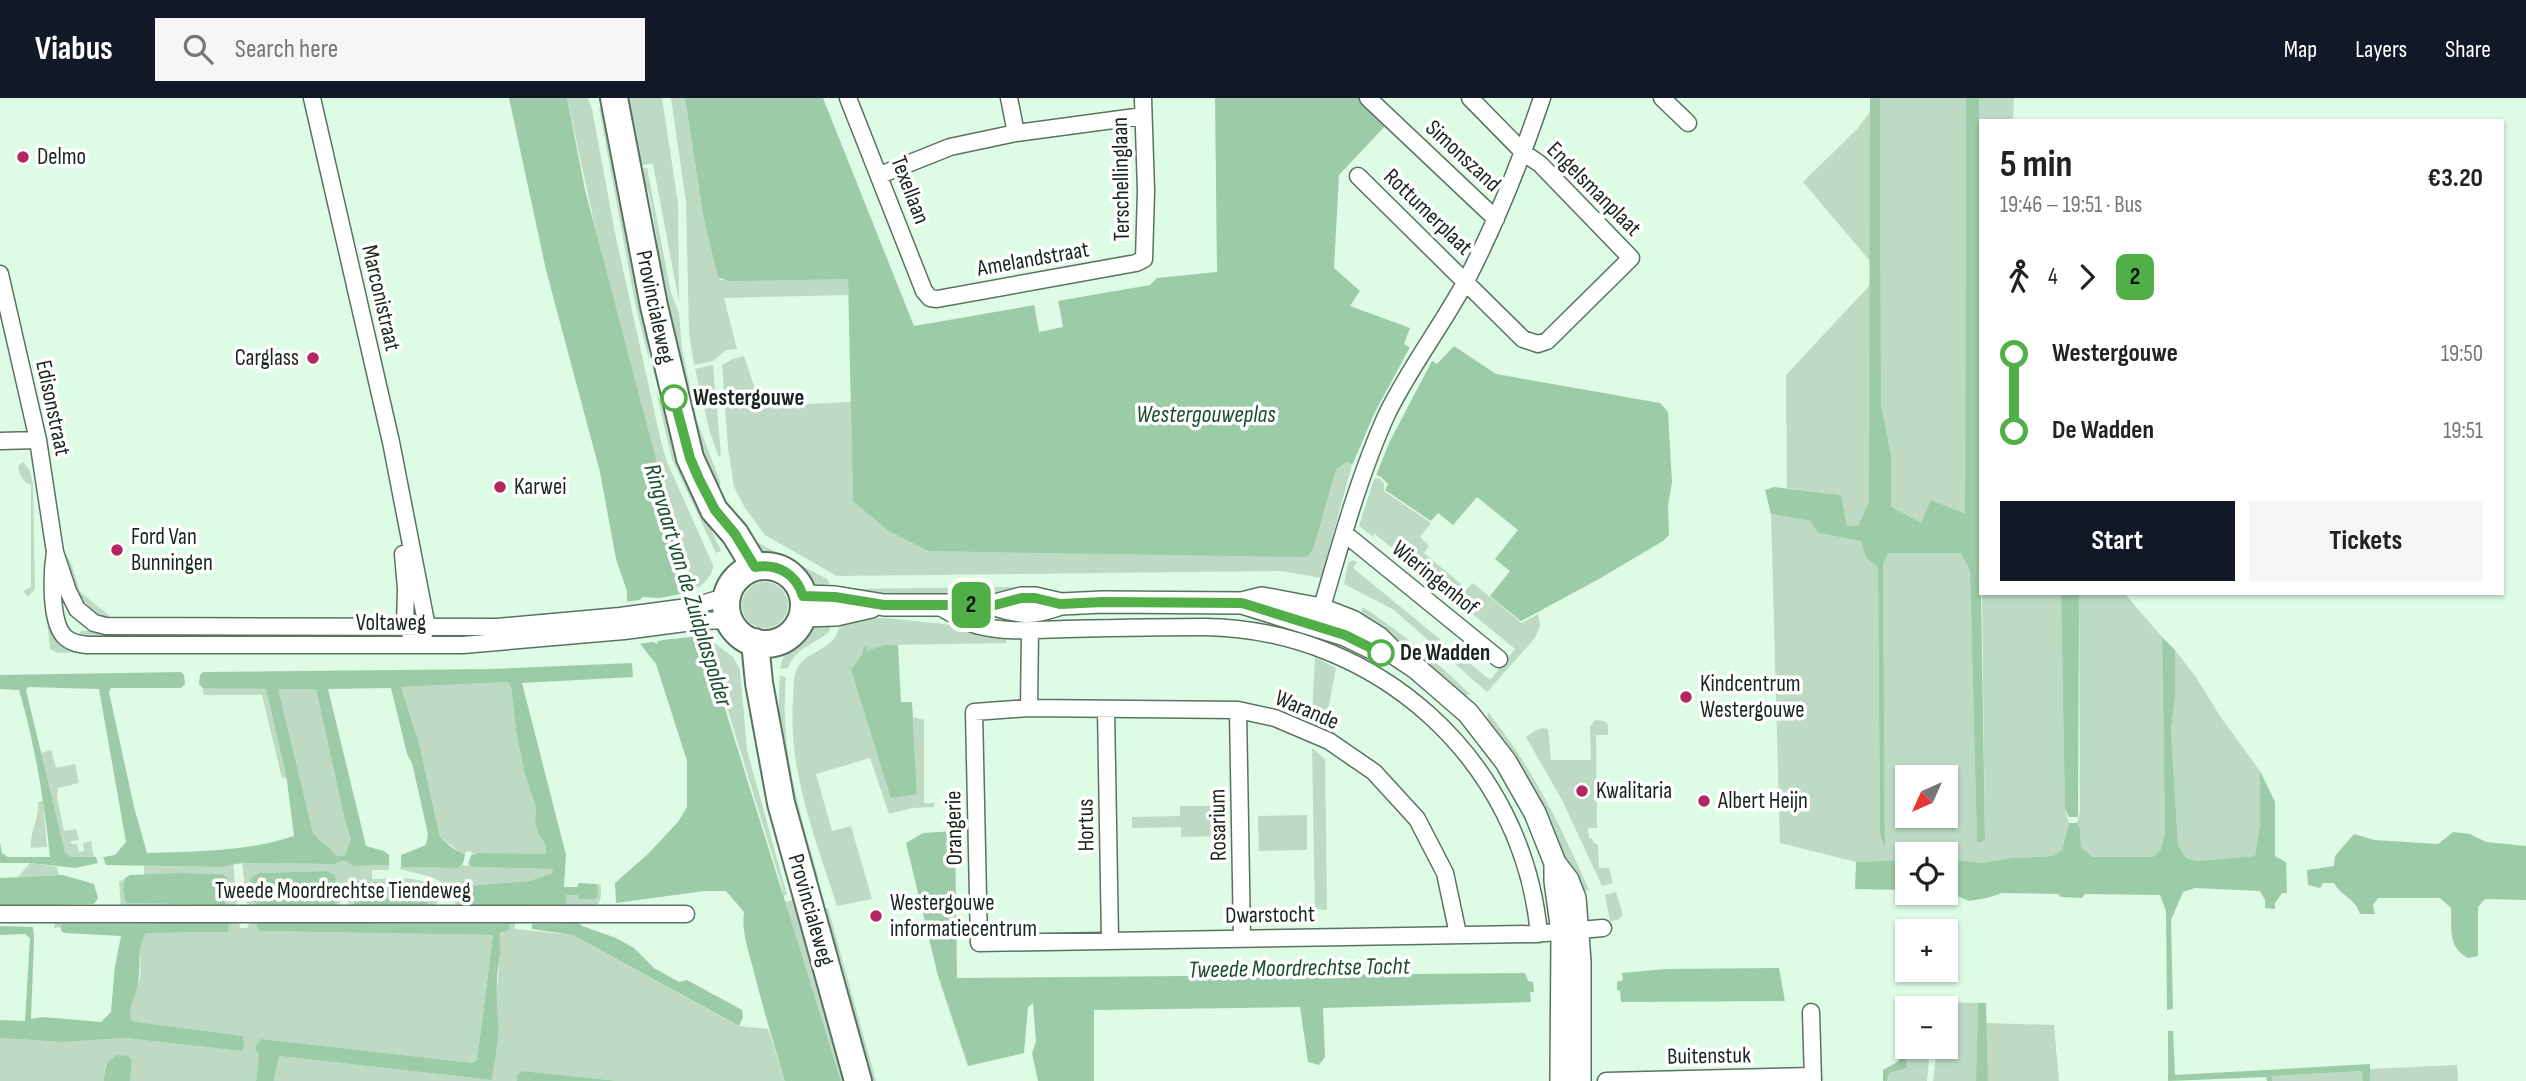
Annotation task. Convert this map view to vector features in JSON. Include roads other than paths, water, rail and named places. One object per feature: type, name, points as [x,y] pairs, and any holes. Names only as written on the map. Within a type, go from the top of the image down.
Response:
[{"type":"main road","name":"Provincialeweg","points":[[614,98],[630,191],[682,432],[690,458],[715,510],[737,591]]},
{"type":"main road","points":[[766,566],[783,570],[796,581],[803,606],[793,632],[766,642],[740,634],[737,591],[766,566]]},
{"type":"main road","name":"Provincialeweg","points":[[766,642],[759,683],[781,803],[858,1081]]},
{"type":"street","name":"Marconistraat","points":[[312,98],[391,442],[427,627]]},
{"type":"street","name":"Texellaan","points":[[848,98],[924,291],[930,298]]},
{"type":"street","points":[[1009,98],[1016,133]]},
{"type":"street","name":"Terschellinglaan","points":[[1143,98],[1146,191],[1144,258]]},
{"type":"street","name":"Simonszand","points":[[1368,98],[1496,219]]},
{"type":"street","name":"Engelsmanplaat","points":[[1470,98],[1524,153],[1540,164],[1632,258]]},
{"type":"street","points":[[1319,617],[1363,473],[1386,417],[1422,351],[1466,281],[1524,153],[1542,98]]},
{"type":"street","points":[[1662,98],[1688,123]]},
{"type":"street","points":[[880,175],[950,147],[1016,133],[1143,116]]},
{"type":"street","name":"Rottumerplaat","points":[[1358,176],[1523,339],[1538,344],[1547,341],[1632,258]]},
{"type":"street","name":"Amelandstraat","points":[[930,298],[1041,282],[1136,263],[1144,258]]},
{"type":"street","name":"Edisonstraat","points":[[0,274],[38,440],[55,552],[71,600],[84,616]]},
{"type":"street","points":[[0,441],[38,440]]},
{"type":"street","name":"Marconistraat","points":[[402,509],[405,626]]},
{"type":"street","name":"Wieringenhof","points":[[1344,533],[1499,659]]},
{"type":"street","name":"Edisonstraat","points":[[55,552],[51,576],[57,627]]},
{"type":"street","name":"Voltaweg","points":[[57,627],[64,637],[87,645],[420,646],[489,643],[697,613],[737,591]]},
{"type":"street","name":"Voltaweg","points":[[697,613],[737,591]]},
{"type":"street","points":[[803,606],[835,597],[884,605],[939,606],[995,605],[1021,598],[1035,598],[1060,604],[1242,603],[1319,617],[1345,635],[1381,653],[1395,654],[1416,668],[1468,713],[1498,752],[1535,813],[1555,863],[1571,931],[1580,1081]]},
{"type":"street","points":[[939,606],[965,622],[1003,630],[1207,627],[1265,632],[1344,659],[1408,695],[1440,724],[1480,771],[1494,792],[1521,848],[1537,905],[1539,934]]},
{"type":"street","name":"Voltaweg","points":[[84,616],[94,623],[106,626],[497,627],[622,623]]},
{"type":"street","points":[[405,626],[420,646]]},
{"type":"street","points":[[420,646],[427,627]]},
{"type":"street","points":[[1029,708],[1030,630]]},
{"type":"street","name":"Warande","points":[[974,712],[1029,708],[1238,710],[1275,718],[1308,731],[1374,772],[1418,819],[1445,873],[1458,934]]},
{"type":"street","name":"Hortus","points":[[1106,709],[1110,940]]},
{"type":"street","name":"Rosarium","points":[[1238,710],[1242,939]]},
{"type":"street","name":"Orangerie","points":[[974,712],[979,943]]},
{"type":"street","name":"Tweede Moordrechtse Tiendeweg","points":[[0,914],[686,914]]},
{"type":"street","name":"Dwarstocht","points":[[979,943],[1539,934],[1603,928]]},
{"type":"street","points":[[1561,1081],[1571,931]]},
{"type":"street","name":"Buitenstuk","points":[[1606,1081],[1813,1078],[1811,1012]]},
{"type":"water","name":"Ringvaart van de Zuidplaspolder","points":[[509,98],[567,98],[585,190],[691,592],[689,593],[841,1081],[785,1081],[747,944],[744,912],[726,891],[704,891],[616,903],[615,883],[648,854],[678,822],[687,807],[687,761],[656,664],[641,645],[627,600],[627,591],[616,559],[600,472],[546,270]]},
{"type":"water","name":"Westergouweplas","points":[[685,98],[823,98],[914,326],[1150,285],[1157,278],[1217,272],[1215,98],[1360,98],[1386,125],[1339,175],[1334,268],[1360,291],[1350,306],[1410,328],[1404,344],[1437,364],[1454,346],[1496,374],[1660,403],[1668,412],[1672,482],[1668,505],[1669,535],[1599,579],[1521,621],[1490,596],[1510,571],[1495,559],[1518,530],[1477,497],[1453,525],[1438,513],[1431,521],[1385,490],[1388,484],[1381,477],[1346,462],[1336,470],[1313,550],[1307,557],[929,551],[889,531],[853,501],[848,279],[728,281],[718,277],[703,215]]},
{"type":"water","points":[[1870,98],[1880,98],[1881,404],[1891,455],[1891,507],[1921,523],[1931,500],[1965,514],[1966,98],[1979,98],[1979,595],[1985,840],[1977,843],[1970,571],[1961,553],[1888,553],[1883,564],[1885,848],[1880,834],[1878,567],[1866,558],[1861,541],[1818,533],[1811,521],[1771,514],[1765,490],[1774,487],[1841,495],[1847,526],[1858,526],[1869,502]]},
{"type":"water","points":[[2061,595],[2079,595],[2078,817],[2069,817],[2065,809]]},
{"type":"water","points":[[2162,637],[2175,650],[2175,699],[2171,730],[2178,845],[2186,858],[2197,861],[2255,856],[2260,824],[2260,771],[2275,802],[2275,856],[2286,862],[2287,893],[2282,893],[2275,903],[2275,909],[2265,908],[2265,900],[2260,891],[2195,888],[2183,892],[2171,920],[2173,1009],[2167,1010],[2166,911],[2160,895],[2085,894],[2082,898],[2061,897],[2058,894],[2002,893],[1969,901],[1958,896],[1958,860],[1983,863],[2053,856],[2062,850],[2069,823],[2077,823],[2080,828],[2081,847],[2092,857],[2153,857],[2161,849],[2165,832]]},
{"type":"water","points":[[884,645],[898,645],[901,702],[912,702],[917,794],[891,798],[851,669],[863,653],[863,647],[867,646],[867,651]]},
{"type":"water","points":[[632,663],[633,677],[522,683],[566,855],[564,887],[577,887],[579,883],[597,884],[598,895],[595,899],[579,899],[578,895],[566,895],[566,904],[476,905],[464,904],[460,899],[467,886],[529,881],[553,873],[552,869],[474,867],[468,864],[471,856],[478,853],[546,854],[546,846],[537,831],[536,808],[525,775],[508,682],[401,687],[419,743],[440,837],[465,855],[458,868],[401,867],[401,855],[426,845],[428,834],[391,688],[328,689],[366,846],[389,855],[389,865],[353,866],[346,861],[335,864],[242,863],[220,867],[106,865],[103,857],[115,855],[126,842],[99,689],[28,687],[26,690],[65,852],[70,857],[96,857],[98,863],[75,868],[0,863],[0,842],[2,853],[8,857],[50,857],[38,772],[25,711],[19,690],[0,689],[0,675],[181,672],[184,675],[185,684],[181,688],[111,688],[109,692],[147,853],[240,848],[294,836],[287,781],[266,689],[203,688],[199,684],[203,672],[490,669]],"holes":[[[278,689],[316,689],[351,839],[345,856],[337,856],[313,833]]]},
{"type":"water","points":[[955,831],[957,978],[1525,973],[1528,981],[1533,982],[1534,992],[1530,992],[1531,1002],[1323,1008],[1325,1057],[1319,1065],[1308,1062],[1300,1007],[1094,1010],[1094,1081],[1038,1081],[1032,1053],[1036,1042],[1033,1003],[1028,1007],[1024,1053],[968,1066],[938,976],[906,843],[923,833]]},
{"type":"water","points":[[2453,832],[2470,834],[2486,842],[2526,846],[2526,900],[2485,899],[2478,907],[2478,956],[2468,958],[2457,948],[2452,937],[2451,908],[2440,898],[2378,898],[2373,905],[2375,914],[2360,914],[2334,883],[2323,883],[2320,888],[2308,885],[2307,870],[2334,866],[2335,856],[2354,834],[2374,840],[2438,844]]},
{"type":"water","points":[[1895,860],[1895,890],[1855,889],[1856,862]]},
{"type":"water","points":[[326,871],[335,875],[338,900],[334,905],[257,905],[252,898],[250,881],[260,873]]},
{"type":"water","points":[[222,874],[227,877],[229,899],[224,905],[126,903],[123,890],[125,878],[130,875]]},
{"type":"water","points":[[63,875],[94,884],[98,898],[94,904],[0,906],[0,878]]},
{"type":"water","points":[[350,881],[415,884],[430,893],[430,900],[426,905],[355,905],[351,898],[354,895]]},
{"type":"water","points":[[229,923],[228,932],[146,933],[141,945],[138,981],[130,1015],[131,1020],[137,1022],[243,1036],[244,1046],[241,1051],[125,1038],[63,1042],[0,1038],[0,1020],[25,1021],[30,938],[25,934],[0,935],[0,926],[33,927],[31,1019],[42,1017],[101,1022],[111,1012],[121,936],[65,933],[60,927],[63,924]]},
{"type":"water","points":[[579,923],[634,948],[654,968],[679,982],[687,980],[742,1010],[743,1017],[739,1026],[573,935],[532,929],[532,924]]},
{"type":"water","points":[[509,924],[509,930],[501,933],[500,939],[498,1034],[492,1080],[279,1056],[274,1081],[256,1081],[259,1055],[255,1047],[261,1039],[473,1063],[477,1060],[493,935],[260,931],[256,925]]},
{"type":"water","points":[[1779,968],[1785,1001],[1621,1002],[1620,991],[1617,990],[1617,982],[1623,980],[1622,973],[1665,969]]},
{"type":"water","points":[[1978,1003],[1986,1003],[1988,1081],[1976,1081]]},
{"type":"water","points":[[2168,1031],[2173,1031],[2175,1075],[2370,1064],[2370,1081],[2363,1081],[2362,1071],[2272,1076],[2272,1081],[2267,1081],[2266,1077],[2168,1081]]},
{"type":"water","points":[[118,1055],[128,1056],[132,1061],[130,1081],[104,1081],[106,1065]]},
{"type":"water","points":[[1906,1059],[1907,1068],[1889,1073],[1887,1081],[1883,1081],[1883,1070]]},
{"type":"water","points":[[522,1071],[619,1081],[517,1081],[517,1075]]},
{"type":"place","name":"Delmo","points":[[23,157]]},
{"type":"place","name":"Carglass","points":[[313,358]]},
{"type":"place","name":"Westergouwe","points":[[674,398]]},
{"type":"place","name":"Karwei","points":[[500,487]]},
{"type":"place","name":"Ford Van Bunningen","points":[[117,550]]},
{"type":"place","name":"De Wadden","points":[[1381,653]]},
{"type":"place","name":"Kindcentrum Westergouwe","points":[[1686,697]]},
{"type":"place","name":"Kwalitaria","points":[[1582,791]]},
{"type":"place","name":"Albert Heijn","points":[[1704,801]]},
{"type":"place","name":"Westergouwe informatiecentrum","points":[[876,916]]},
{"type":"water label","name":"Tweede Moordrechtse Tocht","points":[[1299,968]]}]
